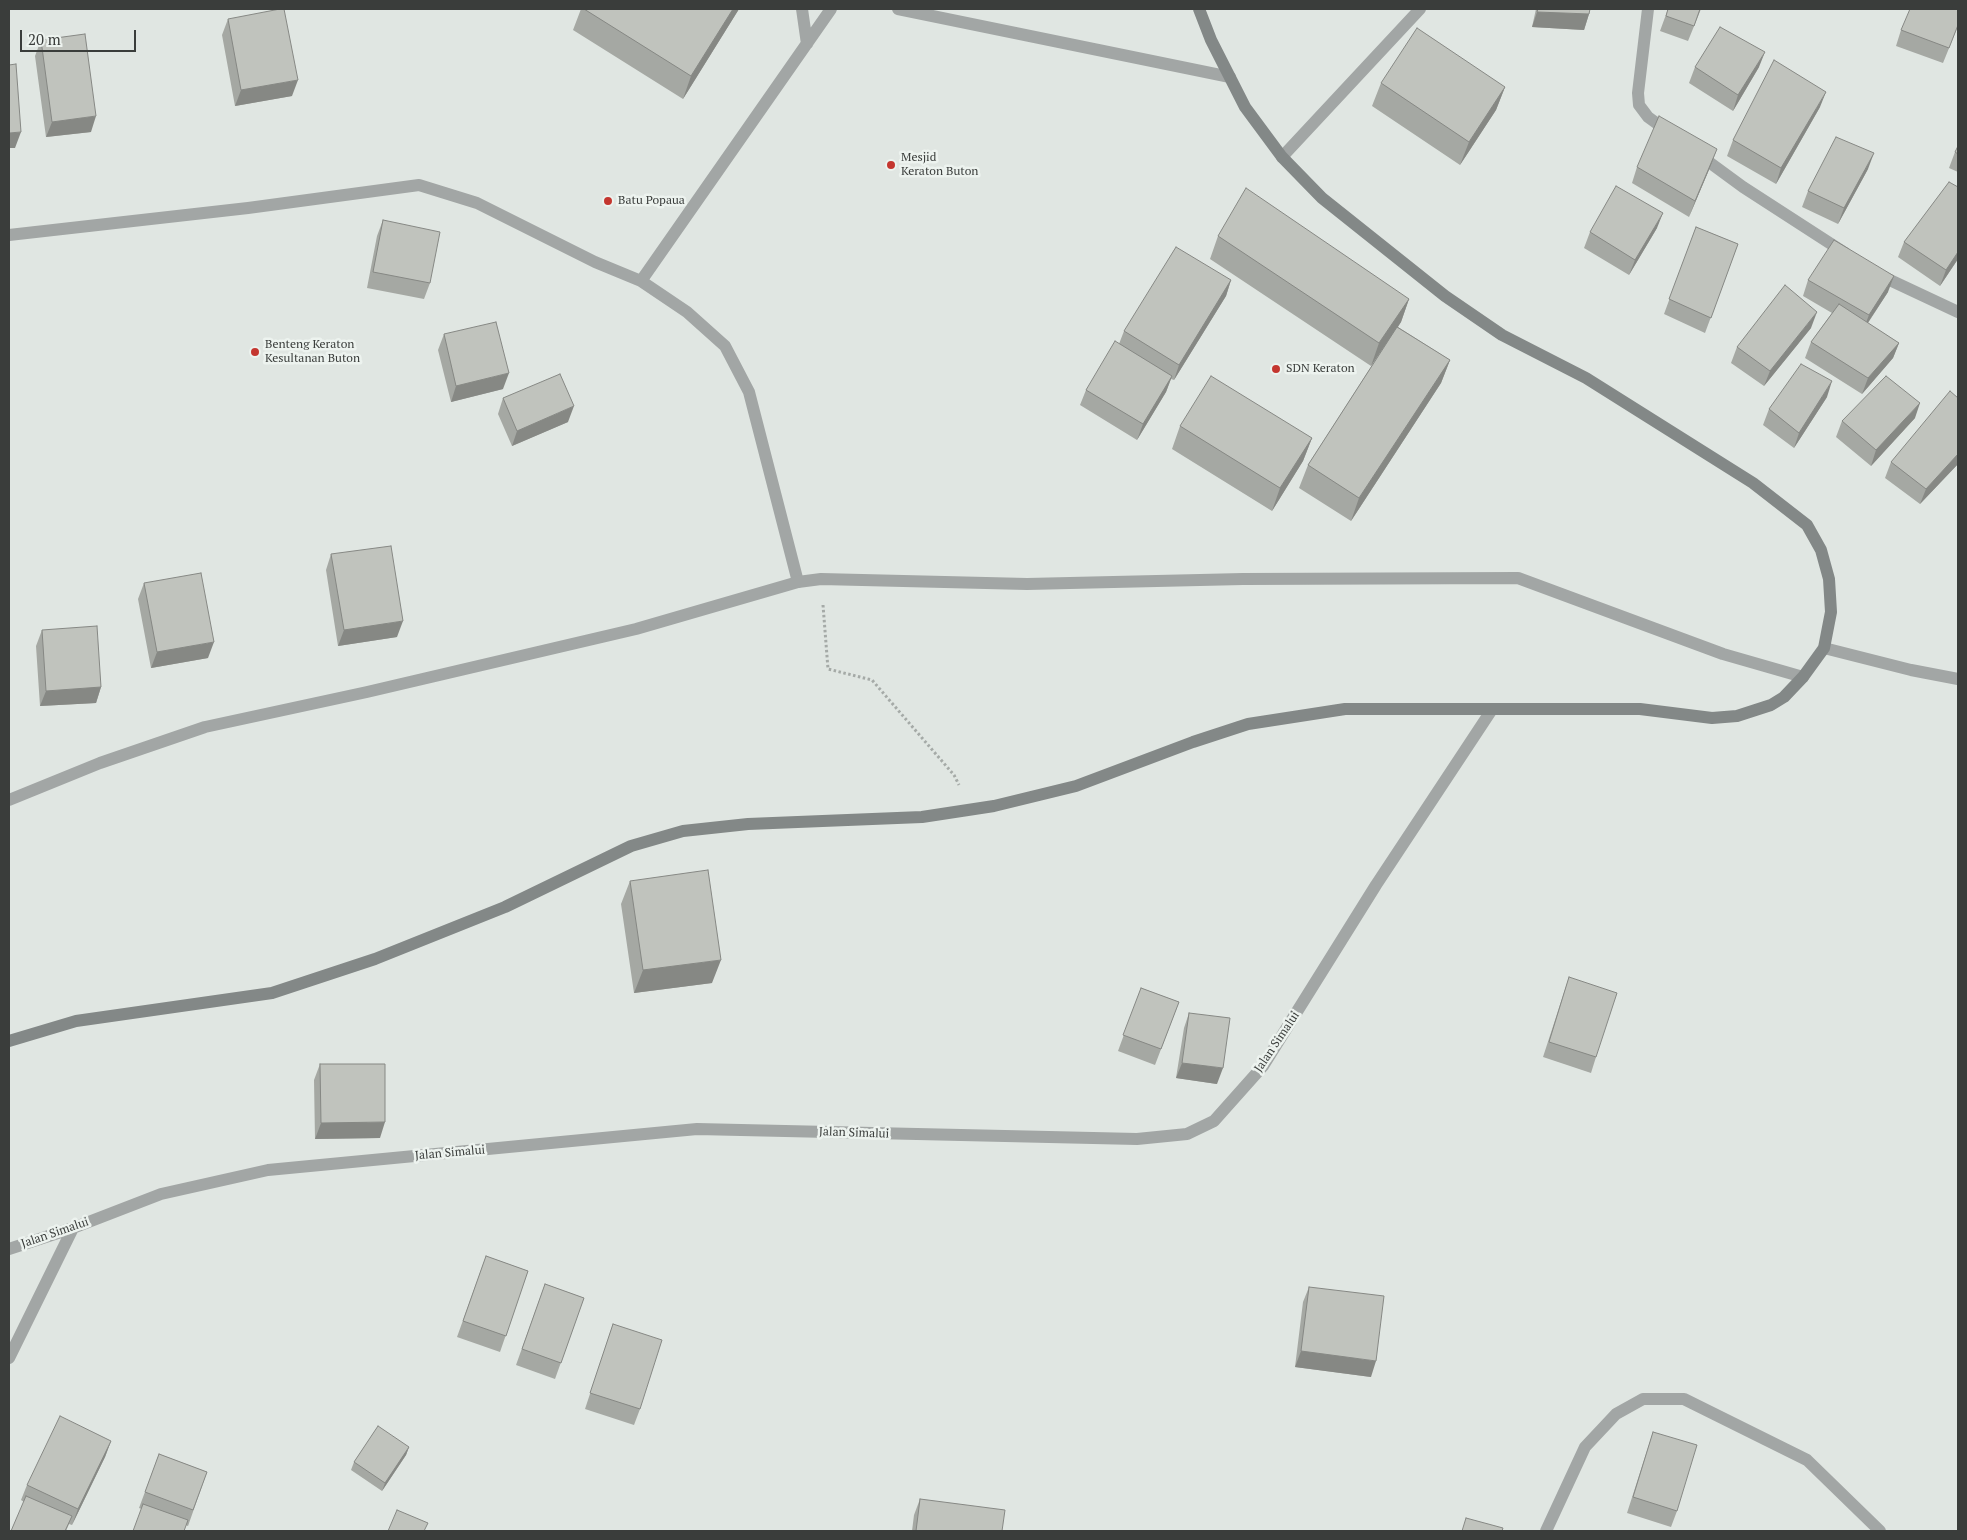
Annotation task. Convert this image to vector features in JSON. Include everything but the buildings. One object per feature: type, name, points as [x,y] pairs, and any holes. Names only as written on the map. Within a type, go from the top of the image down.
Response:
[{"type":"main road","points":[[9,1041],[76,1021],[272,993],[375,959],[505,907],[631,846],[682,831],[758,824],[922,816],[973,809],[1076,786],[1193,742],[1248,724],[1345,709],[1491,711],[1640,709],[1712,718],[1737,716],[1771,705],[1784,697],[1803,677],[1824,648],[1831,612],[1829,579],[1821,550],[1807,526],[1753,484],[1586,378],[1502,335],[1445,296],[1322,198],[1282,157],[1244,107],[1211,40],[1200,9]]},
{"type":"street","points":[[802,9],[807,44]]},
{"type":"street","points":[[641,281],[831,9]]},
{"type":"street","points":[[898,9],[1230,77]]},
{"type":"street","points":[[1282,157],[1420,9]]},
{"type":"street","points":[[1648,9],[1638,93],[1639,105],[1648,117],[1743,187],[1880,276],[1958,312]]},
{"type":"street","points":[[9,235],[238,209],[420,185],[477,203],[594,262],[641,281],[687,312],[725,346],[749,392],[798,582]]},
{"type":"street","points":[[9,800],[100,763],[204,727],[367,692],[636,629],[798,582],[821,580],[1027,584],[1272,578],[1518,578],[1723,654],[1803,677]]},
{"type":"street","points":[[1824,648],[1911,670],[1958,679]]},
{"type":"street","name":"Jalan Simalui","points":[[9,1249],[73,1228],[161,1194],[268,1170],[698,1129],[1137,1139],[1187,1134],[1214,1121],[1262,1066],[1376,885],[1491,711]]},
{"type":"street","points":[[9,1358],[73,1228]]},
{"type":"street","points":[[1546,1531],[1585,1447],[1616,1414],[1643,1399],[1684,1399],[1807,1460],[1880,1531]]},
{"type":"path","points":[[821,580],[828,669],[872,680],[954,775],[973,809]]},
{"type":"place","name":"Mesjid Keraton Buton","points":[[891,165]]},
{"type":"place","name":"Batu Popaua","points":[[608,201]]},
{"type":"place","name":"Benteng Keraton Kesultanan Buton","points":[[255,352]]},
{"type":"place","name":"SDN Keraton","points":[[1276,369]]}]
